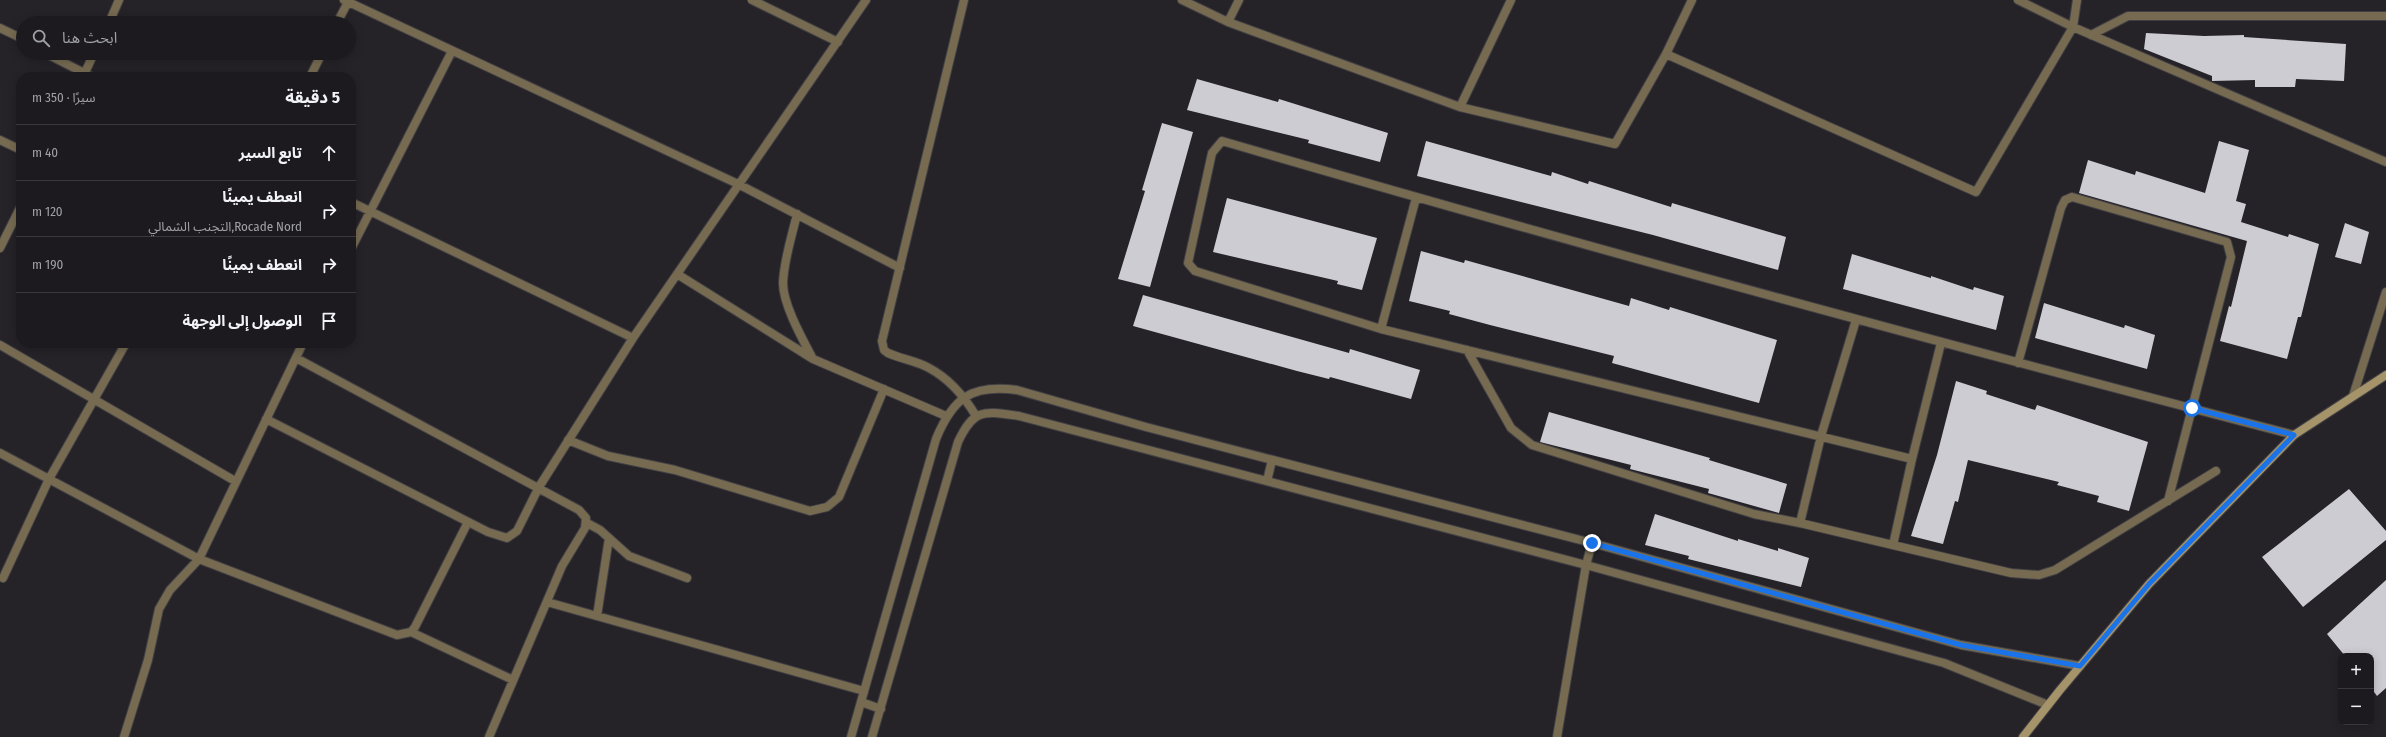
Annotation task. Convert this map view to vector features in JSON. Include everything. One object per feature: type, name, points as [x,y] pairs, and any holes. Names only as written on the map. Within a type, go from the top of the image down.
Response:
[{"type":"main road","points":[[2023,737],[2149,584],[2294,435],[2386,375]]},
{"type":"street","points":[[111,16],[119,0]]},
{"type":"street","points":[[752,0],[838,42]]},
{"type":"street","points":[[266,419],[468,522],[503,538],[513,536],[539,487],[633,338],[866,0]]},
{"type":"street","points":[[964,0],[882,342],[884,350],[901,359],[928,367],[949,381],[965,398],[976,416]]},
{"type":"street","points":[[1182,0],[1228,22],[1460,107],[1615,144],[1666,54],[1692,0]]},
{"type":"street","points":[[1228,22],[1239,0]]},
{"type":"street","points":[[1460,107],[1511,0]]},
{"type":"street","points":[[2018,0],[2091,35],[2386,162]]},
{"type":"street","points":[[1666,54],[1976,192],[2073,27],[2077,0]]},
{"type":"street","points":[[340,16],[346,1],[738,184],[900,268]]},
{"type":"street","points":[[2091,35],[2128,16],[2386,16]]},
{"type":"street","points":[[0,28],[16,36]]},
{"type":"street","points":[[356,240],[452,51]]},
{"type":"street","points":[[57,60],[79,72]]},
{"type":"street","points":[[87,72],[92,60]]},
{"type":"street","points":[[312,72],[318,60]]},
{"type":"street","points":[[0,140],[16,148]]},
{"type":"street","points":[[1912,459],[1381,329],[1190,268],[1188,263],[1212,153],[1222,141],[1416,198],[1856,320],[2018,364],[2294,435]]},
{"type":"street","points":[[2018,364],[2061,208],[2065,200],[2072,197],[2228,242],[2231,257],[2168,501]]},
{"type":"street","points":[[1381,329],[1416,198]]},
{"type":"street","points":[[356,204],[633,338]]},
{"type":"street","points":[[797,214],[786,258],[783,284],[794,321],[813,359]]},
{"type":"street","points":[[0,248],[16,216]]},
{"type":"street","points":[[677,274],[813,359],[946,416]]},
{"type":"street","points":[[2353,396],[2386,292]]},
{"type":"street","points":[[1800,523],[1822,436],[1856,320]]},
{"type":"street","points":[[1893,545],[1912,459],[1941,343]]},
{"type":"street","points":[[0,345],[235,481]]},
{"type":"street","points":[[3,578],[49,479],[95,401],[123,348]]},
{"type":"street","points":[[124,737],[148,660],[159,609],[170,590],[199,559],[235,481],[301,348]]},
{"type":"street","points":[[1467,350],[1511,428],[1532,445],[1754,514],[1800,523],[2011,573],[2038,575],[2055,570],[2216,471]]},
{"type":"street","points":[[296,358],[580,510],[587,523],[609,538],[629,556],[687,578]]},
{"type":"street","points":[[568,440],[608,456],[675,470],[810,511],[827,507],[839,497],[884,389]]},
{"type":"street","points":[[851,737],[936,440],[946,416],[955,404],[985,389],[1017,390],[1146,428],[1592,543],[1961,645],[2080,666]]},
{"type":"street","points":[[872,737],[958,442],[967,424],[976,416],[995,412],[1019,416],[1586,564],[1944,663],[2048,705]]},
{"type":"street","points":[[0,453],[199,559],[397,634],[411,632],[513,680]]},
{"type":"street","points":[[1267,481],[1272,460]]},
{"type":"street","points":[[411,632],[468,522]]},
{"type":"street","points":[[489,737],[562,566],[587,523]]},
{"type":"street","points":[[597,616],[609,538]]},
{"type":"street","points":[[1557,737],[1586,564],[1592,543]]},
{"type":"street","points":[[547,602],[864,691]]},
{"type":"street","points":[[862,702],[880,709]]},
{"type":"building","points":[[2146,33],[2204,36],[2244,35],[2244,37],[2346,44],[2344,81],[2296,79],[2295,87],[2255,87],[2255,80],[2212,81],[2212,76],[2144,49]]},
{"type":"building","points":[[1197,79],[1278,102],[1279,99],[1388,133],[1380,162],[1308,143],[1309,140],[1187,110]]},
{"type":"building","points":[[1162,123],[1193,132],[1150,287],[1118,279],[1145,191],[1142,190]]},
{"type":"building","points":[[1426,141],[1551,176],[1552,172],[1588,184],[1589,181],[1671,207],[1672,203],[1786,237],[1778,270],[1653,235],[1417,176]]},
{"type":"building","points":[[2219,141],[2249,150],[2236,201],[2246,204],[2241,222],[2288,237],[2289,234],[2319,244],[2301,317],[2298,317],[2287,359],[2220,341],[2229,306],[2231,307],[2247,241],[2079,193],[2088,160],[2135,175],[2136,171],[2205,193]]},
{"type":"building","points":[[1227,198],[1377,238],[1362,290],[1337,284],[1338,281],[1213,252]]},
{"type":"building","points":[[2345,223],[2369,232],[2361,264],[2335,257]]},
{"type":"building","points":[[1421,251],[1464,263],[1465,260],[1629,306],[1631,298],[1669,310],[1670,307],[1777,340],[1759,403],[1612,363],[1614,356],[1449,314],[1450,311],[1409,301]]},
{"type":"building","points":[[1852,254],[1931,278],[1931,276],[1973,290],[1974,287],[2004,296],[1996,330],[1843,289]]},
{"type":"building","points":[[1143,295],[1349,353],[1350,349],[1420,370],[1411,399],[1330,377],[1329,379],[1297,371],[1133,326]]},
{"type":"building","points":[[2044,303],[2124,328],[2125,325],[2155,335],[2147,369],[2035,338]]},
{"type":"building","points":[[1956,381],[1987,391],[1986,394],[2035,410],[2037,405],[2148,442],[2129,511],[2097,502],[2099,496],[2057,485],[2059,482],[1968,460],[1958,502],[1955,501],[1943,544],[1911,536],[1937,455]]},
{"type":"building","points":[[1549,412],[1710,458],[1709,460],[1787,484],[1779,513],[1708,493],[1709,489],[1630,469],[1631,465],[1540,442]]},
{"type":"building","points":[[2349,489],[2386,531],[2386,540],[2303,607],[2262,557]]},
{"type":"building","points":[[1655,514],[1738,541],[1738,539],[1778,551],[1778,548],[1809,558],[1801,587],[1688,559],[1689,556],[1645,545]]},
{"type":"building","points":[[2386,580],[2386,688],[2377,696],[2374,692],[2374,653],[2343,653],[2327,634]]},
{"type":"route","points":[[1592,543],[1961,645],[2080,666],[2149,584],[2294,435],[2192,408]]}]
